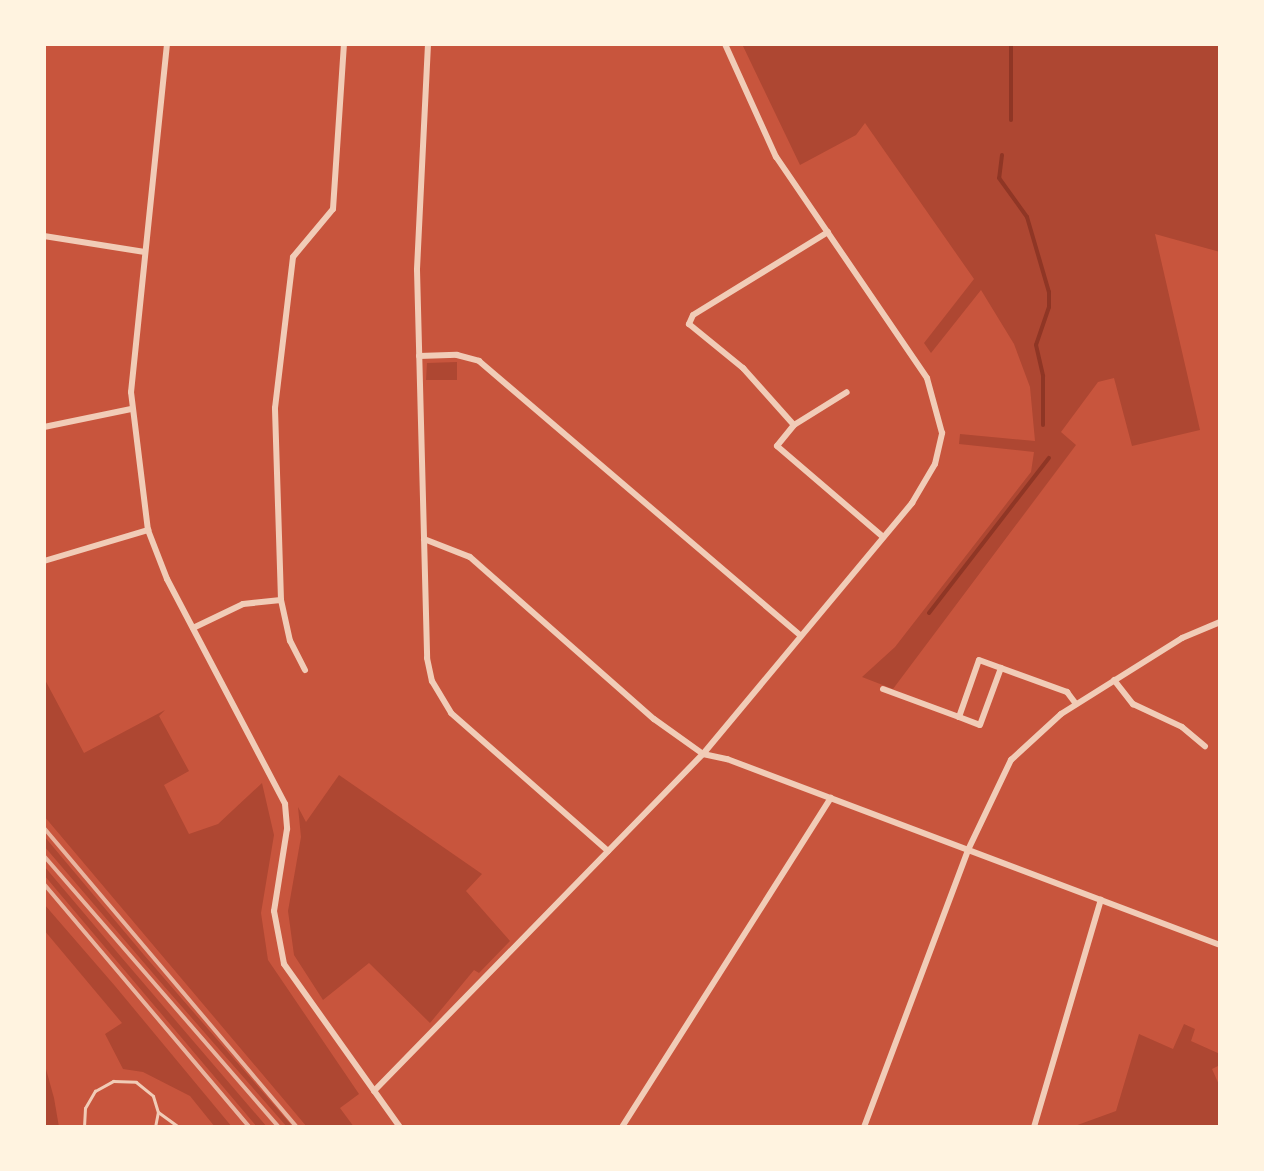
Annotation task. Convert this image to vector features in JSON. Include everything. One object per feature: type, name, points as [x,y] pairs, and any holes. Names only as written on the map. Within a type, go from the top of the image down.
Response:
[{"type":"street","points":[[167,44],[131,409],[148,530],[193,628],[285,804],[287,829],[274,911],[284,964],[400,1127]]},
{"type":"street","points":[[305,670],[290,641],[281,600],[275,424],[279,350],[296,250],[325,224],[333,209],[344,44]]},
{"type":"street","points":[[428,44],[419,178],[419,356],[427,658],[440,699],[608,851]]},
{"type":"street","points":[[374,1091],[703,754],[923,487],[942,433],[935,397],[917,360],[776,157],[725,44]]},
{"type":"street","points":[[794,425],[743,368],[691,330],[690,320],[828,232]]},
{"type":"street","points":[[44,236],[145,252]]},
{"type":"street","points":[[419,356],[457,355],[479,361],[800,635]]},
{"type":"street","points":[[847,392],[794,425],[777,446],[883,537]]},
{"type":"street","points":[[44,427],[131,409]]},
{"type":"street","points":[[44,561],[148,530]]},
{"type":"street","points":[[424,539],[470,557],[654,719],[703,754],[831,798],[1220,945]]},
{"type":"street","points":[[193,628],[243,604],[281,600]]},
{"type":"street","points":[[864,1127],[968,850],[1020,748],[1076,704],[1114,680],[1220,622]]},
{"type":"street","points":[[959,717],[979,660],[1067,692],[1076,704]]},
{"type":"street","points":[[883,689],[980,725],[1001,668]]},
{"type":"street","points":[[1114,680],[1133,704],[1182,727],[1205,746]]},
{"type":"street","points":[[622,1127],[831,798]]},
{"type":"street","points":[[1034,1127],[1101,900]]},
{"type":"lane","points":[[84,1127],[85,1108],[95,1091],[113,1081],[136,1082],[153,1096],[158,1112],[155,1127]]},
{"type":"lane","points":[[158,1112],[179,1127]]},
{"type":"shaded area","points":[[742,44],[1220,44],[1220,252],[1155,234],[1200,430],[1132,446],[1114,378],[1098,382],[1061,432],[1076,445],[893,689],[862,677],[895,647],[1031,472],[1034,452],[959,444],[960,434],[1035,441],[1030,387],[1014,344],[981,290],[931,353],[924,343],[974,279],[865,123],[856,135],[800,165]]},
{"type":"shaded area","points":[[457,362],[457,380],[426,380],[427,363]]},
{"type":"shaded area","points":[[44,678],[84,753],[165,710],[159,716],[189,771],[164,785],[189,834],[218,824],[262,783],[274,835],[261,913],[268,960],[359,1094],[340,1108],[354,1127],[307,1127],[44,816]]},
{"type":"shaded area","points":[[339,775],[482,874],[466,891],[510,941],[479,973],[474,970],[430,1023],[369,963],[323,1000],[294,955],[288,911],[301,837],[298,807],[306,822]]},
{"type":"shaded area","points":[[44,836],[293,1127],[287,1127],[44,846]]},
{"type":"shaded area","points":[[44,866],[267,1127],[257,1127],[44,875]]},
{"type":"shaded area","points":[[44,904],[232,1127],[215,1127],[190,1096],[143,1072],[123,1069],[105,1034],[122,1023],[44,930]]},
{"type":"shaded area","points":[[1184,1024],[1195,1029],[1191,1041],[1220,1054],[1220,1065],[1212,1069],[1220,1087],[1220,1127],[1072,1127],[1116,1111],[1139,1034],[1173,1049]]},
{"type":"shaded area","points":[[44,1062],[54,1098],[59,1127],[44,1127]]},
{"type":"waterway","points":[[1011,44],[1011,120]]},
{"type":"waterway","points":[[1002,155],[999,178],[1027,217],[1049,292],[1049,307],[1036,345],[1043,376],[1043,425]]},
{"type":"waterway","points":[[929,613],[1049,458]]},
{"type":"railway","points":[[44,828],[297,1127]]},
{"type":"railway","points":[[44,856],[279,1127]]},
{"type":"railway","points":[[44,884],[249,1127]]}]
